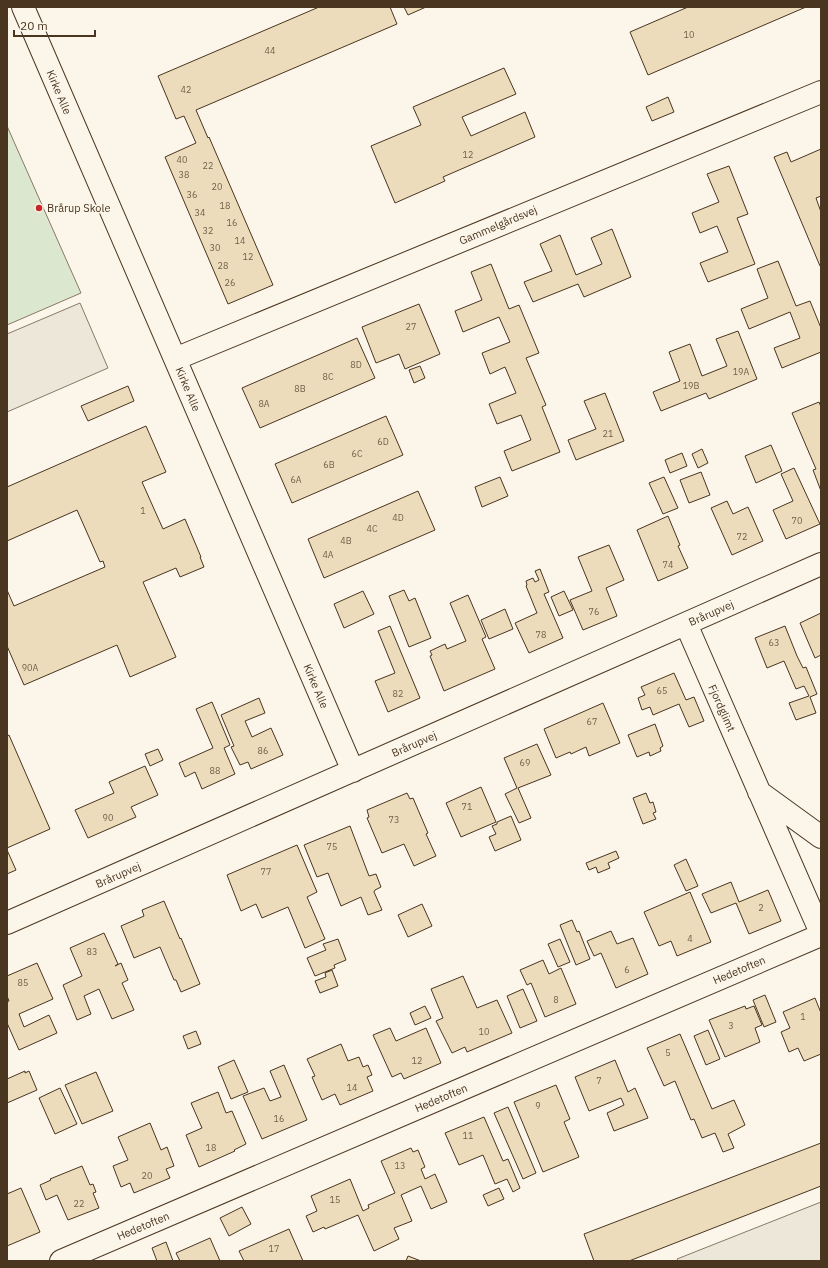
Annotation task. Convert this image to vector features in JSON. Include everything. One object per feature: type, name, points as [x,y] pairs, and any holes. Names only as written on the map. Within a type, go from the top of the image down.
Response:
[{"type":"street","name":"Kirke Alle","points":[[23,7],[353,771]]},
{"type":"street","name":"Gammelgårdsvej","points":[[175,359],[821,92]]},
{"type":"street","name":"Brårupvej","points":[[7,923],[821,564]]},
{"type":"street","name":"Fjordglimt","points":[[686,624],[821,934]]},
{"type":"street","name":"Fjordglimt","points":[[759,791],[821,837]]},
{"type":"street","name":"Hedetoften","points":[[61,1261],[821,934]]},
{"type":"green space","points":[[7,126],[81,293],[7,325]]},
{"type":"shaded area","points":[[80,303],[108,368],[7,412],[7,334]]},
{"type":"shaded area","points":[[821,1202],[821,1261],[678,1261],[677,1259]]},
{"type":"building","points":[[319,7],[390,7],[397,24],[196,110],[273,285],[228,304],[165,157],[196,143],[184,116],[176,119],[158,76]]},
{"type":"building","points":[[404,7],[426,7],[408,15]]},
{"type":"building","points":[[688,7],[806,7],[648,75],[630,32]]},
{"type":"building","points":[[504,68],[516,94],[462,117],[471,136],[525,112],[535,137],[443,177],[445,181],[395,203],[371,146],[421,125],[413,107]]},
{"type":"building","points":[[668,97],[674,112],[652,121],[646,107]]},
{"type":"building","points":[[821,149],[821,196],[816,198],[821,212],[820,266],[774,157],[787,152],[791,162]]},
{"type":"building","points":[[729,166],[748,214],[737,218],[755,264],[708,282],[700,263],[728,252],[717,226],[700,233],[692,213],[719,202],[707,174]]},
{"type":"building","points":[[612,229],[631,277],[584,297],[578,284],[533,302],[524,282],[552,271],[540,244],[560,235],[576,275],[602,264],[591,238]]},
{"type":"building","points":[[778,261],[796,306],[810,301],[821,328],[821,352],[782,368],[774,348],[800,338],[790,312],[749,329],[741,309],[768,298],[757,269]]},
{"type":"building","points":[[491,264],[509,309],[519,305],[539,353],[526,358],[546,405],[542,407],[560,452],[512,471],[504,451],[531,440],[521,415],[497,424],[489,404],[516,393],[505,367],[490,374],[482,353],[510,342],[499,317],[463,332],[455,311],[482,300],[471,272]]},
{"type":"building","points":[[419,304],[440,354],[405,369],[399,354],[376,363],[362,327]]},
{"type":"building","points":[[738,331],[757,379],[709,399],[706,393],[661,411],[653,392],[680,381],[669,352],[690,344],[702,376],[727,366],[716,339]]},
{"type":"building","points":[[357,338],[375,378],[260,428],[242,388]]},
{"type":"building","points":[[420,366],[425,378],[414,383],[409,370]]},
{"type":"building","points":[[128,386],[134,401],[88,421],[81,406]]},
{"type":"building","points":[[605,393],[624,441],[576,460],[568,440],[596,429],[584,401]]},
{"type":"building","points":[[819,402],[821,407],[821,491],[813,470],[816,469],[792,413]]},
{"type":"building","points":[[386,416],[403,455],[292,503],[275,464]]},
{"type":"building","points":[[146,426],[166,472],[142,482],[163,529],[185,519],[204,567],[180,577],[176,568],[143,582],[176,657],[130,677],[117,645],[24,685],[7,646],[7,590],[14,606],[105,567],[103,561],[100,562],[77,510],[7,541],[7,487]]},
{"type":"building","points":[[771,445],[782,471],[756,483],[745,456]]},
{"type":"building","points":[[702,449],[708,463],[698,468],[692,454]]},
{"type":"building","points":[[682,453],[687,466],[670,473],[665,460]]},
{"type":"building","points":[[794,468],[820,524],[786,539],[773,510],[793,501],[781,474]]},
{"type":"building","points":[[701,472],[710,495],[689,503],[680,480]]},
{"type":"building","points":[[500,477],[508,496],[482,507],[475,487]]},
{"type":"building","points":[[664,477],[678,508],[663,514],[649,483]]},
{"type":"building","points":[[418,491],[435,530],[324,578],[308,539]]},
{"type":"building","points":[[727,501],[733,514],[748,507],[763,541],[732,555],[711,508]]},
{"type":"building","points":[[668,516],[680,545],[678,546],[688,568],[658,581],[637,530]]},
{"type":"building","points":[[609,545],[624,580],[606,588],[617,616],[583,630],[570,600],[592,591],[578,557]]},
{"type":"building","points":[[540,569],[549,592],[544,594],[563,638],[529,653],[515,623],[537,613],[526,586],[526,581],[533,578],[535,582],[539,580],[535,571]]},
{"type":"building","points":[[404,590],[409,601],[415,598],[431,638],[409,647],[389,596]]},
{"type":"building","points":[[363,591],[374,614],[344,628],[334,604]]},
{"type":"building","points":[[564,591],[573,610],[559,616],[551,597]]},
{"type":"building","points":[[468,595],[486,637],[482,639],[495,669],[444,691],[430,656],[432,655],[430,651],[445,644],[447,649],[466,641],[450,603]]},
{"type":"building","points":[[505,609],[513,629],[489,639],[481,620]]},
{"type":"building","points":[[821,613],[821,655],[815,658],[800,623]]},
{"type":"building","points":[[390,626],[420,698],[388,712],[375,681],[395,673],[378,631]]},
{"type":"building","points":[[785,626],[797,656],[803,668],[806,667],[817,694],[810,697],[816,713],[796,720],[789,703],[809,696],[804,686],[796,689],[784,661],[767,668],[755,638]]},
{"type":"building","points":[[674,673],[686,700],[694,697],[704,721],[689,727],[679,704],[653,715],[650,707],[642,710],[638,698],[645,695],[641,687]]},
{"type":"building","points":[[259,698],[265,713],[245,721],[252,737],[271,728],[283,755],[251,769],[248,762],[240,765],[231,747],[234,746],[221,715]]},
{"type":"building","points":[[212,702],[230,745],[224,748],[235,774],[202,789],[195,772],[185,777],[179,763],[213,748],[196,709]]},
{"type":"building","points":[[603,703],[620,743],[589,756],[586,747],[571,754],[570,752],[556,758],[544,729]]},
{"type":"building","points":[[655,724],[663,746],[660,748],[661,751],[650,756],[649,752],[637,757],[628,735]]},
{"type":"building","points":[[9,735],[50,829],[7,848],[7,736]]},
{"type":"building","points":[[537,744],[551,775],[518,788],[531,818],[519,823],[505,794],[517,788],[504,758]]},
{"type":"building","points":[[158,749],[163,760],[150,766],[145,754]]},
{"type":"building","points":[[145,766],[158,795],[131,807],[136,817],[88,838],[75,810],[114,793],[109,782]]},
{"type":"building","points":[[481,787],[496,822],[461,837],[446,803]]},
{"type":"building","points":[[407,793],[410,799],[413,798],[436,856],[414,866],[404,844],[382,853],[367,818],[369,817],[367,810]]},
{"type":"building","points":[[646,793],[650,803],[653,802],[656,812],[653,813],[656,819],[643,824],[633,798]]},
{"type":"building","points":[[511,816],[521,840],[495,851],[489,837],[496,834],[492,826],[497,824],[497,822]]},
{"type":"building","points":[[350,826],[369,876],[376,874],[381,887],[374,892],[382,910],[368,915],[361,897],[341,906],[328,873],[317,877],[304,845]]},
{"type":"building","points":[[297,845],[317,892],[307,897],[325,939],[305,948],[288,907],[262,918],[256,904],[241,911],[227,875]]},
{"type":"building","points":[[7,850],[16,870],[7,874]]},
{"type":"building","points":[[616,851],[619,858],[608,863],[610,868],[598,873],[596,867],[589,870],[586,863]]},
{"type":"building","points":[[686,859],[698,886],[686,891],[674,865]]},
{"type":"building","points":[[731,882],[739,902],[768,890],[781,921],[749,934],[736,903],[711,913],[702,894]]},
{"type":"building","points":[[690,892],[711,942],[677,956],[671,941],[659,946],[644,912]]},
{"type":"building","points":[[164,901],[200,984],[181,992],[176,980],[174,980],[160,947],[134,958],[121,926],[144,916],[142,910]]},
{"type":"building","points":[[422,904],[432,926],[408,937],[398,915]]},
{"type":"building","points":[[572,920],[577,932],[579,931],[590,959],[576,965],[560,925]]},
{"type":"building","points":[[611,931],[617,944],[633,938],[648,974],[616,988],[601,953],[594,956],[587,941]]},
{"type":"building","points":[[104,933],[118,964],[115,966],[121,963],[128,980],[122,983],[134,1010],[112,1019],[99,989],[84,996],[91,1014],[77,1020],[63,985],[82,976],[70,948]]},
{"type":"building","points":[[338,939],[346,960],[334,965],[335,968],[315,976],[307,958],[326,950],[323,944]]},
{"type":"building","points":[[560,939],[570,962],[558,967],[548,944]]},
{"type":"building","points":[[543,960],[549,974],[561,968],[576,1004],[545,1017],[531,983],[527,985],[520,970]]},
{"type":"building","points":[[37,963],[53,999],[19,1014],[24,1027],[49,1015],[57,1033],[19,1050],[7,1023],[7,1002],[9,1001],[7,996],[7,976]]},
{"type":"building","points":[[332,970],[338,986],[320,993],[315,981],[326,977],[325,973]]},
{"type":"building","points":[[463,976],[477,1008],[497,1000],[512,1033],[467,1052],[465,1047],[452,1053],[436,1021],[443,1018],[431,989]]},
{"type":"building","points":[[523,989],[537,1021],[520,1028],[507,996]]},
{"type":"building","points":[[765,995],[776,1022],[764,1027],[753,1000]]},
{"type":"building","points":[[815,998],[821,1013],[821,1054],[804,1061],[798,1048],[789,1052],[781,1032],[790,1028],[783,1012]]},
{"type":"building","points":[[425,1006],[431,1018],[415,1025],[410,1013]]},
{"type":"building","points":[[745,1006],[746,1009],[754,1006],[762,1025],[755,1028],[760,1042],[725,1057],[709,1020]]},
{"type":"building","points":[[390,1028],[396,1041],[426,1028],[441,1063],[404,1079],[401,1073],[392,1077],[373,1035]]},
{"type":"building","points":[[708,1030],[720,1059],[706,1065],[694,1036]]},
{"type":"building","points":[[196,1031],[201,1044],[188,1049],[183,1036]]},
{"type":"building","points":[[680,1034],[712,1109],[734,1100],[745,1125],[728,1134],[734,1148],[723,1152],[715,1133],[702,1138],[694,1119],[691,1120],[675,1081],[664,1086],[647,1048]]},
{"type":"building","points":[[341,1044],[348,1061],[359,1057],[363,1067],[368,1065],[372,1075],[367,1077],[373,1091],[340,1105],[335,1094],[322,1100],[312,1077],[315,1076],[307,1059]]},
{"type":"building","points":[[234,1060],[248,1092],[231,1099],[218,1067]]},
{"type":"building","points":[[615,1060],[628,1092],[635,1088],[648,1118],[614,1131],[607,1113],[624,1105],[621,1098],[589,1111],[575,1077]]},
{"type":"building","points":[[284,1065],[307,1120],[262,1139],[243,1096],[264,1088],[270,1101],[281,1097],[270,1071]]},
{"type":"building","points":[[25,1071],[25,1073],[29,1071],[37,1090],[7,1103],[7,1079]]},
{"type":"building","points":[[96,1072],[113,1111],[82,1124],[65,1085]]},
{"type":"building","points":[[556,1085],[570,1119],[564,1122],[579,1157],[543,1172],[514,1102]]},
{"type":"building","points":[[60,1088],[77,1124],[55,1134],[39,1098]]},
{"type":"building","points":[[218,1092],[226,1113],[232,1111],[246,1144],[234,1150],[235,1151],[199,1167],[186,1135],[202,1128],[191,1103]]},
{"type":"building","points":[[508,1107],[536,1173],[523,1179],[494,1113]]},
{"type":"building","points":[[484,1117],[503,1161],[508,1159],[520,1188],[513,1192],[507,1179],[495,1184],[483,1155],[459,1165],[445,1133]]},
{"type":"building","points":[[150,1123],[161,1150],[167,1147],[174,1166],[166,1169],[170,1178],[134,1193],[130,1183],[121,1187],[113,1166],[128,1160],[118,1137]]},
{"type":"building","points":[[821,1143],[821,1186],[629,1261],[594,1261],[584,1234]]},
{"type":"building","points":[[411,1148],[413,1152],[418,1150],[425,1167],[421,1169],[425,1179],[435,1174],[447,1202],[431,1209],[421,1186],[401,1195],[412,1221],[394,1228],[399,1239],[374,1251],[358,1215],[325,1229],[324,1227],[313,1232],[306,1216],[317,1211],[311,1196],[350,1179],[363,1211],[369,1208],[368,1205],[395,1193],[381,1161]]},
{"type":"building","points":[[82,1166],[90,1185],[93,1184],[96,1192],[93,1193],[99,1208],[68,1220],[57,1195],[46,1200],[40,1185],[51,1180],[50,1179]]},
{"type":"building","points":[[21,1188],[40,1232],[7,1246],[7,1194]]},
{"type":"building","points":[[499,1188],[504,1199],[488,1206],[483,1195]]},
{"type":"building","points":[[242,1207],[251,1224],[229,1236],[220,1218]]},
{"type":"building","points":[[289,1229],[303,1261],[244,1261],[239,1251]]},
{"type":"building","points":[[210,1238],[220,1261],[180,1261],[176,1253]]},
{"type":"building","points":[[166,1242],[173,1261],[157,1261],[152,1248]]},
{"type":"building","points":[[408,1256],[421,1261],[406,1261]]},
{"type":"place","name":"Brårup Skole","points":[[39,208]]}]
